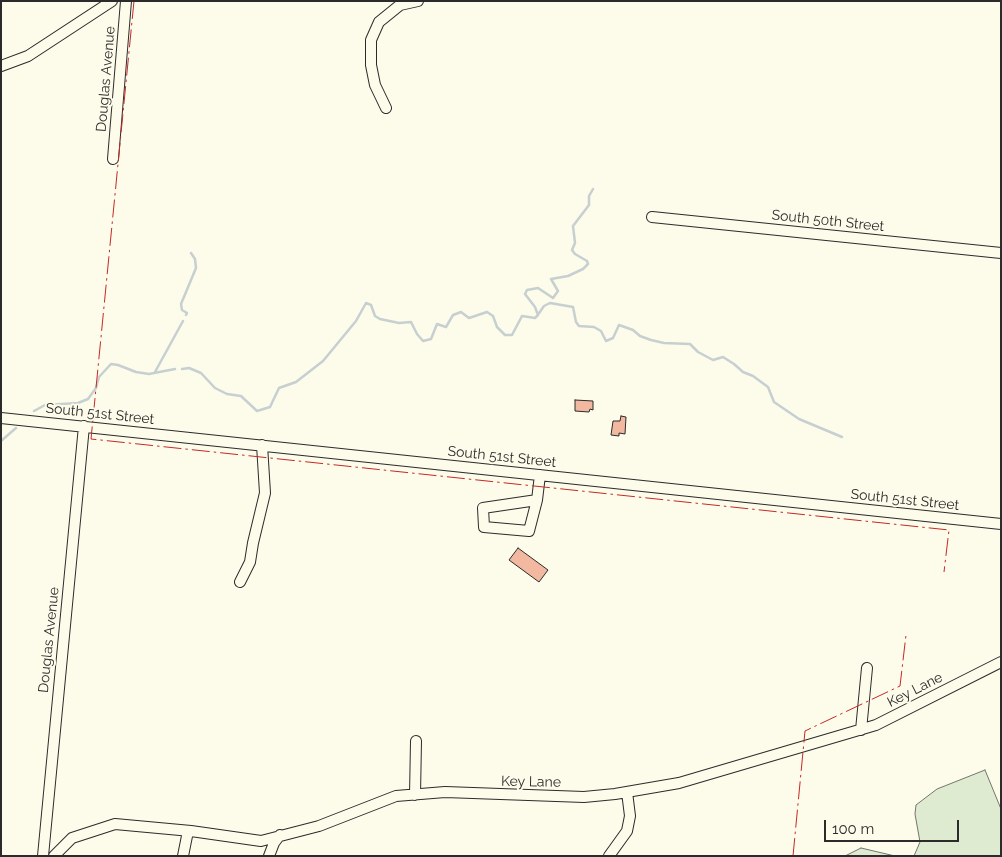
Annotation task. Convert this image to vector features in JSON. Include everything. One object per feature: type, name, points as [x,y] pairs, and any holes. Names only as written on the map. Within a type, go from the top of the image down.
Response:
[{"type":"street","points":[[1,66],[28,56],[112,1]]},
{"type":"street","name":"Douglas Avenue","points":[[113,159],[126,1]]},
{"type":"street","points":[[386,108],[375,86],[371,65],[371,40],[379,22],[400,6],[418,1]]},
{"type":"street","name":"South 50th Street","points":[[652,216],[1001,252]]},
{"type":"street","name":"South 51st Street","points":[[1,418],[1001,524]]},
{"type":"street","name":"Douglas Avenue","points":[[43,856],[84,426]]},
{"type":"street","points":[[240,582],[250,562],[265,493],[262,445]]},
{"type":"street","points":[[537,500],[484,508],[484,527],[529,531],[537,500],[540,475]]},
{"type":"street","name":"Key Lane","points":[[54,856],[72,838],[115,824],[261,840],[319,826],[396,796],[444,792],[584,796],[628,792],[679,783],[876,725],[1001,662]]},
{"type":"street","points":[[861,730],[867,668]]},
{"type":"street","points":[[415,795],[416,741]]},
{"type":"street","points":[[609,856],[627,831],[630,816],[628,792]]},
{"type":"street","points":[[183,856],[188,831]]},
{"type":"street","points":[[269,856],[280,835]]},
{"type":"green space","points":[[985,770],[1001,809],[1001,856],[914,856],[920,842],[915,814],[916,805],[937,789]]},
{"type":"green space","points":[[861,848],[895,856],[845,856]]},
{"type":"building","points":[[575,400],[593,401],[593,410],[590,409],[589,412],[575,411]]},
{"type":"building","points":[[621,416],[626,417],[625,434],[619,433],[619,436],[611,435],[613,421],[620,421]]},
{"type":"building","points":[[518,548],[548,570],[539,582],[509,560]]},
{"type":"waterway","points":[[182,369],[189,368],[201,373],[215,388],[227,394],[241,396],[257,411],[270,407],[279,388],[296,382],[323,361],[356,321],[366,303],[371,305],[375,316],[380,319],[399,323],[411,322],[423,341],[431,339],[437,324],[446,327],[453,315],[461,312],[469,318],[487,312],[493,316],[497,327],[505,335],[512,335],[522,316],[535,318],[538,315],[535,307],[525,294],[527,290],[538,288],[553,298],[558,291],[551,279],[568,276],[583,269],[588,264],[587,261],[572,250],[575,243],[573,226],[589,205],[589,196],[593,189]]},
{"type":"waterway","points":[[186,315],[187,313],[182,310],[181,304],[196,268],[195,259],[191,253]]},
{"type":"waterway","points":[[537,316],[544,306],[550,303],[573,307],[576,322],[579,326],[594,327],[601,331],[606,341],[613,338],[619,325],[651,340],[664,343],[690,344],[698,352],[713,360],[723,357],[768,387],[774,402],[799,419],[842,437]]},
{"type":"waterway","points":[[155,372],[183,321]]},
{"type":"waterway","points":[[34,411],[45,405],[78,403],[88,399],[96,388],[99,377],[111,364],[149,374],[175,369]]},
{"type":"waterway","points":[[1,441],[16,428]]},
{"type":"power","points":[[134,1],[91,439],[949,530],[944,572]]},
{"type":"power","points":[[793,856],[805,731],[900,686],[906,635]]}]
